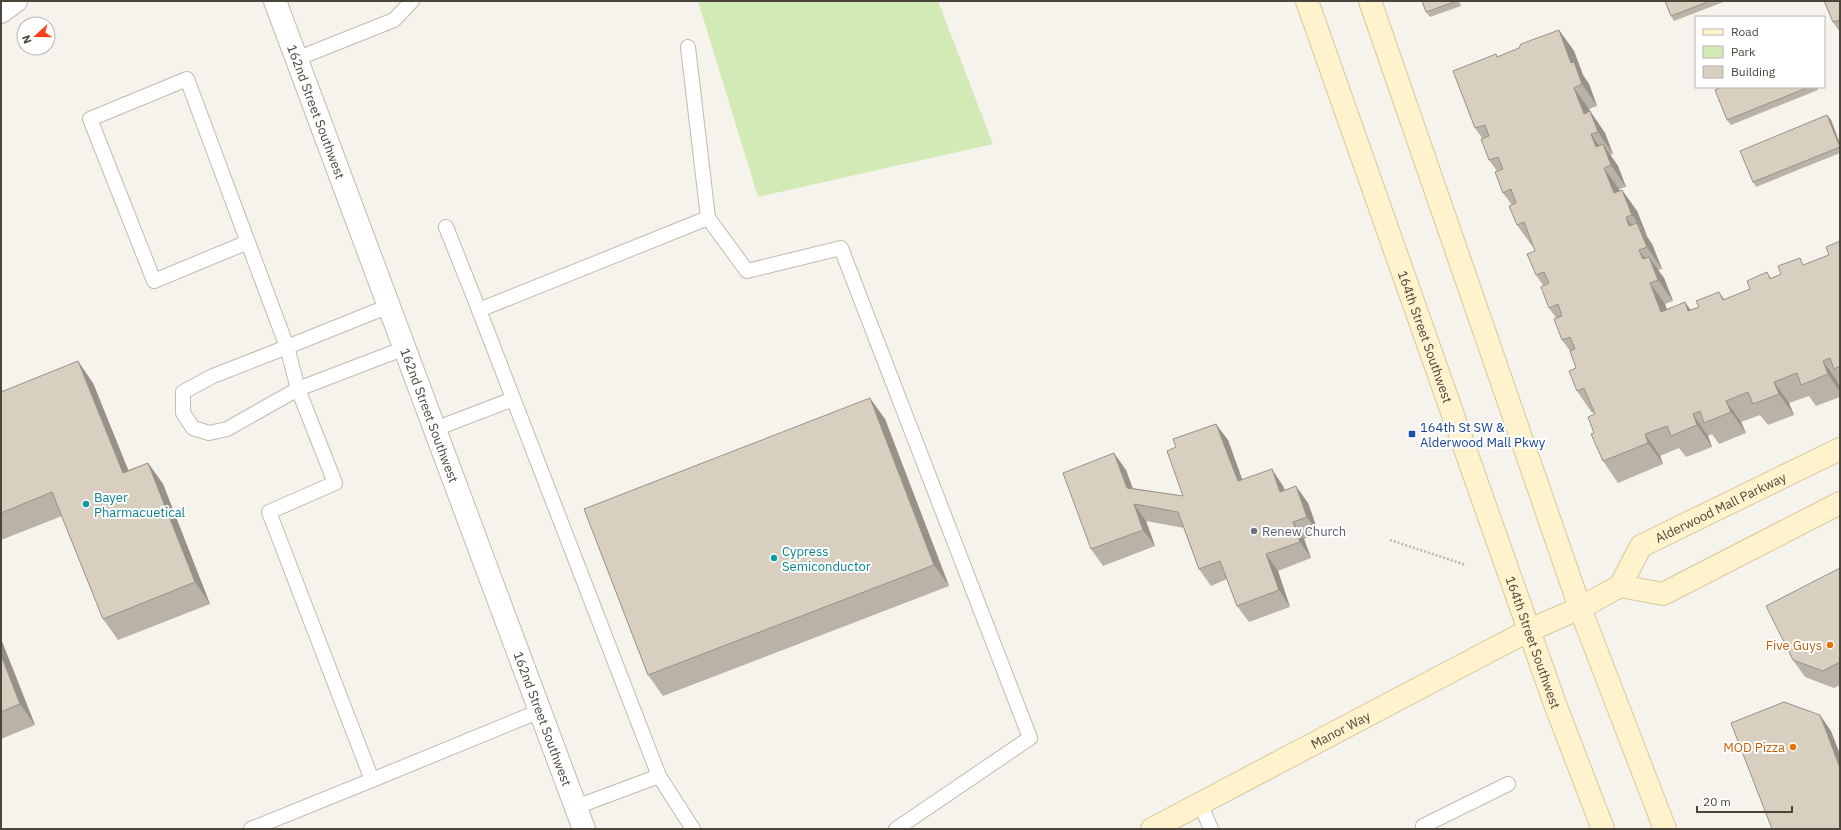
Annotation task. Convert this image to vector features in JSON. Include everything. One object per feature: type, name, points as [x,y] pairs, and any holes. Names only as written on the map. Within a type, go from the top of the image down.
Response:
[{"type":"main road","name":"164th Street Southwest","points":[[1307,1],[1563,725],[1603,829]]},
{"type":"main road","points":[[1370,1],[1580,608],[1665,829]]},
{"type":"main road","name":"Alderwood Mall Parkway","points":[[1620,586],[1641,546],[1840,449]]},
{"type":"main road","points":[[1530,630],[1580,608],[1620,586],[1663,594],[1840,503]]},
{"type":"main road","name":"Manor Way","points":[[1152,829],[1530,630]]},
{"type":"street","points":[[1,12],[16,1]]},
{"type":"street","name":"162nd Street Southwest","points":[[275,1],[584,829]]},
{"type":"lane","points":[[296,59],[394,20],[412,1]]},
{"type":"lane","points":[[688,47],[708,218],[747,271],[841,248],[1030,738],[896,829]]},
{"type":"lane","points":[[248,242],[154,281],[90,119],[187,79],[248,242],[287,347],[298,389],[335,484],[269,512],[372,780]]},
{"type":"lane","points":[[479,310],[708,218]]},
{"type":"lane","points":[[446,227],[659,776],[693,829]]},
{"type":"lane","points":[[389,306],[212,376],[183,392],[183,413],[193,428],[209,432],[227,429],[298,389],[404,348]]},
{"type":"lane","points":[[434,429],[513,399]]},
{"type":"lane","points":[[251,829],[540,711]]},
{"type":"lane","points":[[576,807],[659,776]]},
{"type":"lane","points":[[1424,829],[1423,826],[1508,784]]},
{"type":"lane","points":[[1200,803],[1211,829]]},
{"type":"path","points":[[1390,540],[1466,565]]},
{"type":"green space","points":[[698,1],[938,1],[993,144],[758,197]]},
{"type":"building","points":[[1422,1],[1457,1],[1426,12]]},
{"type":"building","points":[[1665,1],[1710,1],[1671,16]]},
{"type":"building","points":[[1824,1],[1840,1],[1840,20],[1833,22]]},
{"type":"building","points":[[1559,30],[1571,63],[1574,62],[1582,84],[1574,88],[1584,114],[1590,111],[1598,132],[1591,134],[1596,147],[1603,144],[1611,165],[1604,168],[1614,193],[1622,190],[1632,215],[1626,217],[1629,226],[1637,223],[1647,247],[1639,250],[1643,259],[1649,257],[1658,280],[1650,283],[1661,312],[1685,302],[1688,311],[1699,307],[1696,301],[1719,292],[1723,300],[1750,289],[1747,281],[1767,272],[1770,279],[1781,274],[1778,266],[1800,258],[1803,265],[1829,255],[1826,247],[1840,241],[1840,366],[1834,369],[1830,358],[1823,361],[1828,374],[1801,385],[1797,373],[1774,382],[1779,394],[1753,404],[1748,392],[1726,401],[1731,412],[1704,423],[1700,411],[1693,414],[1697,425],[1671,436],[1667,426],[1645,434],[1648,443],[1603,461],[1591,434],[1594,433],[1588,417],[1595,414],[1584,388],[1577,391],[1569,371],[1576,368],[1570,351],[1575,349],[1570,337],[1562,340],[1554,319],[1562,316],[1558,304],[1549,308],[1541,287],[1549,283],[1544,272],[1536,275],[1527,254],[1535,251],[1524,222],[1517,225],[1509,206],[1516,203],[1511,189],[1503,193],[1495,172],[1503,169],[1498,157],[1489,160],[1481,139],[1489,136],[1485,125],[1475,128],[1453,71],[1496,54],[1497,57],[1519,48],[1521,44]]},
{"type":"building","points":[[1719,88],[1807,88],[1727,120],[1715,90]]},
{"type":"building","points":[[1827,115],[1840,147],[1753,182],[1740,151]]},
{"type":"building","name":"Bayer Pharmacuetical","points":[[78,361],[123,473],[148,463],[195,582],[103,619],[52,492],[1,513],[1,392]]},
{"type":"building","name":"Cypress Semiconductor","points":[[870,398],[934,565],[648,675],[584,509]]},
{"type":"building","name":"Renew Church","points":[[1216,424],[1238,481],[1272,469],[1280,492],[1296,486],[1307,517],[1293,522],[1300,542],[1266,554],[1279,590],[1237,606],[1220,561],[1199,569],[1178,512],[1134,504],[1143,530],[1091,549],[1063,473],[1114,453],[1127,488],[1183,496],[1167,451],[1176,447],[1173,439]]},
{"type":"building","points":[[1840,568],[1840,662],[1823,671],[1793,660],[1766,606]]},
{"type":"building","points":[[1,655],[20,704],[1,712]]},
{"type":"building","points":[[1784,702],[1820,715],[1840,768],[1840,829],[1772,829],[1731,723]]},
{"type":"place","name":"164th St SW & Alderwood Mall Pkwy","points":[[1412,434]]},
{"type":"place","name":"Bayer Pharmacuetical","points":[[86,504]]},
{"type":"place","name":"Renew Church","points":[[1254,531]]},
{"type":"place","name":"Cypress Semiconductor","points":[[774,558]]},
{"type":"place","name":"Five Guys","points":[[1830,645]]},
{"type":"place","name":"MOD Pizza","points":[[1793,747]]}]
